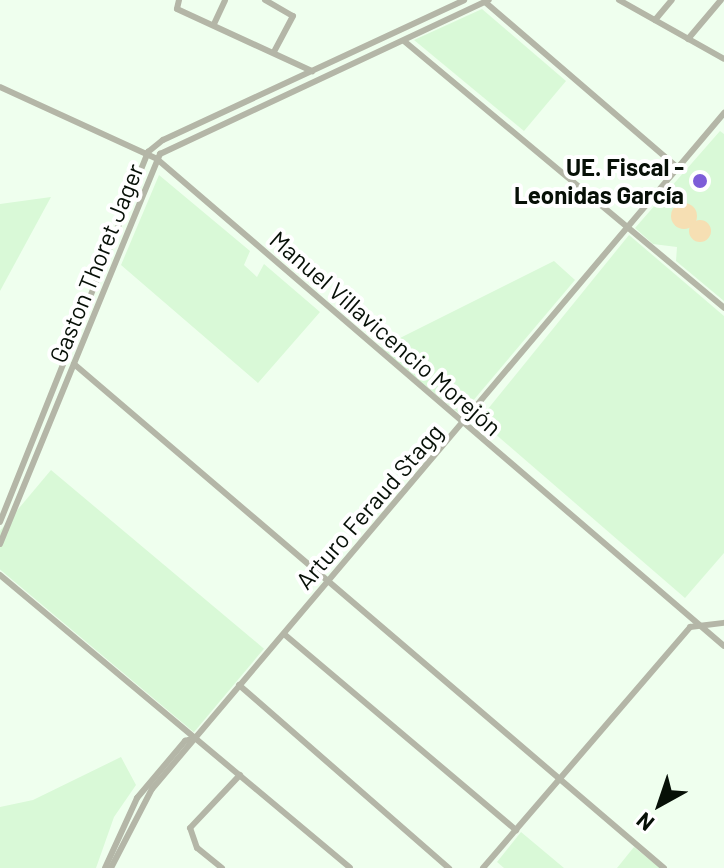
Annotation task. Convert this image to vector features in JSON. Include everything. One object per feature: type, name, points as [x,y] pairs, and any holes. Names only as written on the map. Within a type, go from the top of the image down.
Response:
[{"type":"street","points":[[179,0],[177,9],[312,71]]},
{"type":"street","points":[[214,24],[225,0]]},
{"type":"street","points":[[265,0],[293,16],[274,51]]},
{"type":"street","name":"Gaston Thoret Jager","points":[[0,522],[148,152],[163,140],[464,0]]},
{"type":"street","points":[[619,0],[721,57],[724,49]]},
{"type":"street","points":[[655,20],[672,0]]},
{"type":"street","points":[[688,39],[721,0]]},
{"type":"street","points":[[487,1],[678,168]]},
{"type":"street","name":"Gaston Thoret Jager","points":[[0,544],[157,159],[168,148],[487,1]]},
{"type":"street","points":[[404,41],[724,308]]},
{"type":"street","name":"Manuel Villavicencio Morejón","points":[[0,87],[148,152],[724,646]]},
{"type":"street","name":"Arturo Feraud Stagg","points":[[111,868],[136,812],[194,738],[724,113]]},
{"type":"street","points":[[74,364],[664,868]]},
{"type":"street","points":[[0,575],[350,868]]},
{"type":"street","points":[[483,868],[697,623],[724,623]]},
{"type":"street","points":[[284,634],[516,830]]},
{"type":"street","points":[[239,685],[449,868]]},
{"type":"street","name":"Arturo Feraud Stagg","points":[[105,868],[137,798],[185,741],[194,738]]},
{"type":"street","points":[[222,868],[197,848],[190,828],[240,775]]},
{"type":"shaded area","points":[[482,9],[566,81],[524,131],[414,40]]},
{"type":"shaded area","name":"UE. Fiscal - Leonidas García","points":[[720,131],[724,134],[724,301],[676,261],[677,247],[653,244],[635,228]]},
{"type":"shaded area","points":[[159,175],[250,251],[244,265],[257,277],[264,264],[320,312],[258,383],[121,265]]},
{"type":"shaded area","points":[[51,197],[0,291],[0,204]]},
{"type":"shaded area","points":[[684,203],[693,207],[697,216],[693,225],[684,229],[675,225],[671,216],[675,207]]},
{"type":"shaded area","points":[[700,220],[708,223],[711,231],[708,239],[700,242],[692,239],[689,231],[692,223]]},
{"type":"shaded area","points":[[629,235],[724,316],[724,553],[685,598],[479,420]]},
{"type":"shaded area","points":[[554,261],[575,280],[461,415],[380,348]]},
{"type":"shaded area","points":[[51,470],[264,649],[194,732],[0,569],[0,531]]},
{"type":"shaded area","points":[[121,757],[136,785],[114,817],[96,868],[0,868],[0,807],[33,800]]},
{"type":"shaded area","points":[[521,832],[564,868],[504,868],[497,862]]},
{"type":"shaded area","points":[[634,847],[660,868],[617,868]]},
{"type":"place","name":"UE. Fiscal - Leonidas García","points":[[700,181]]}]
